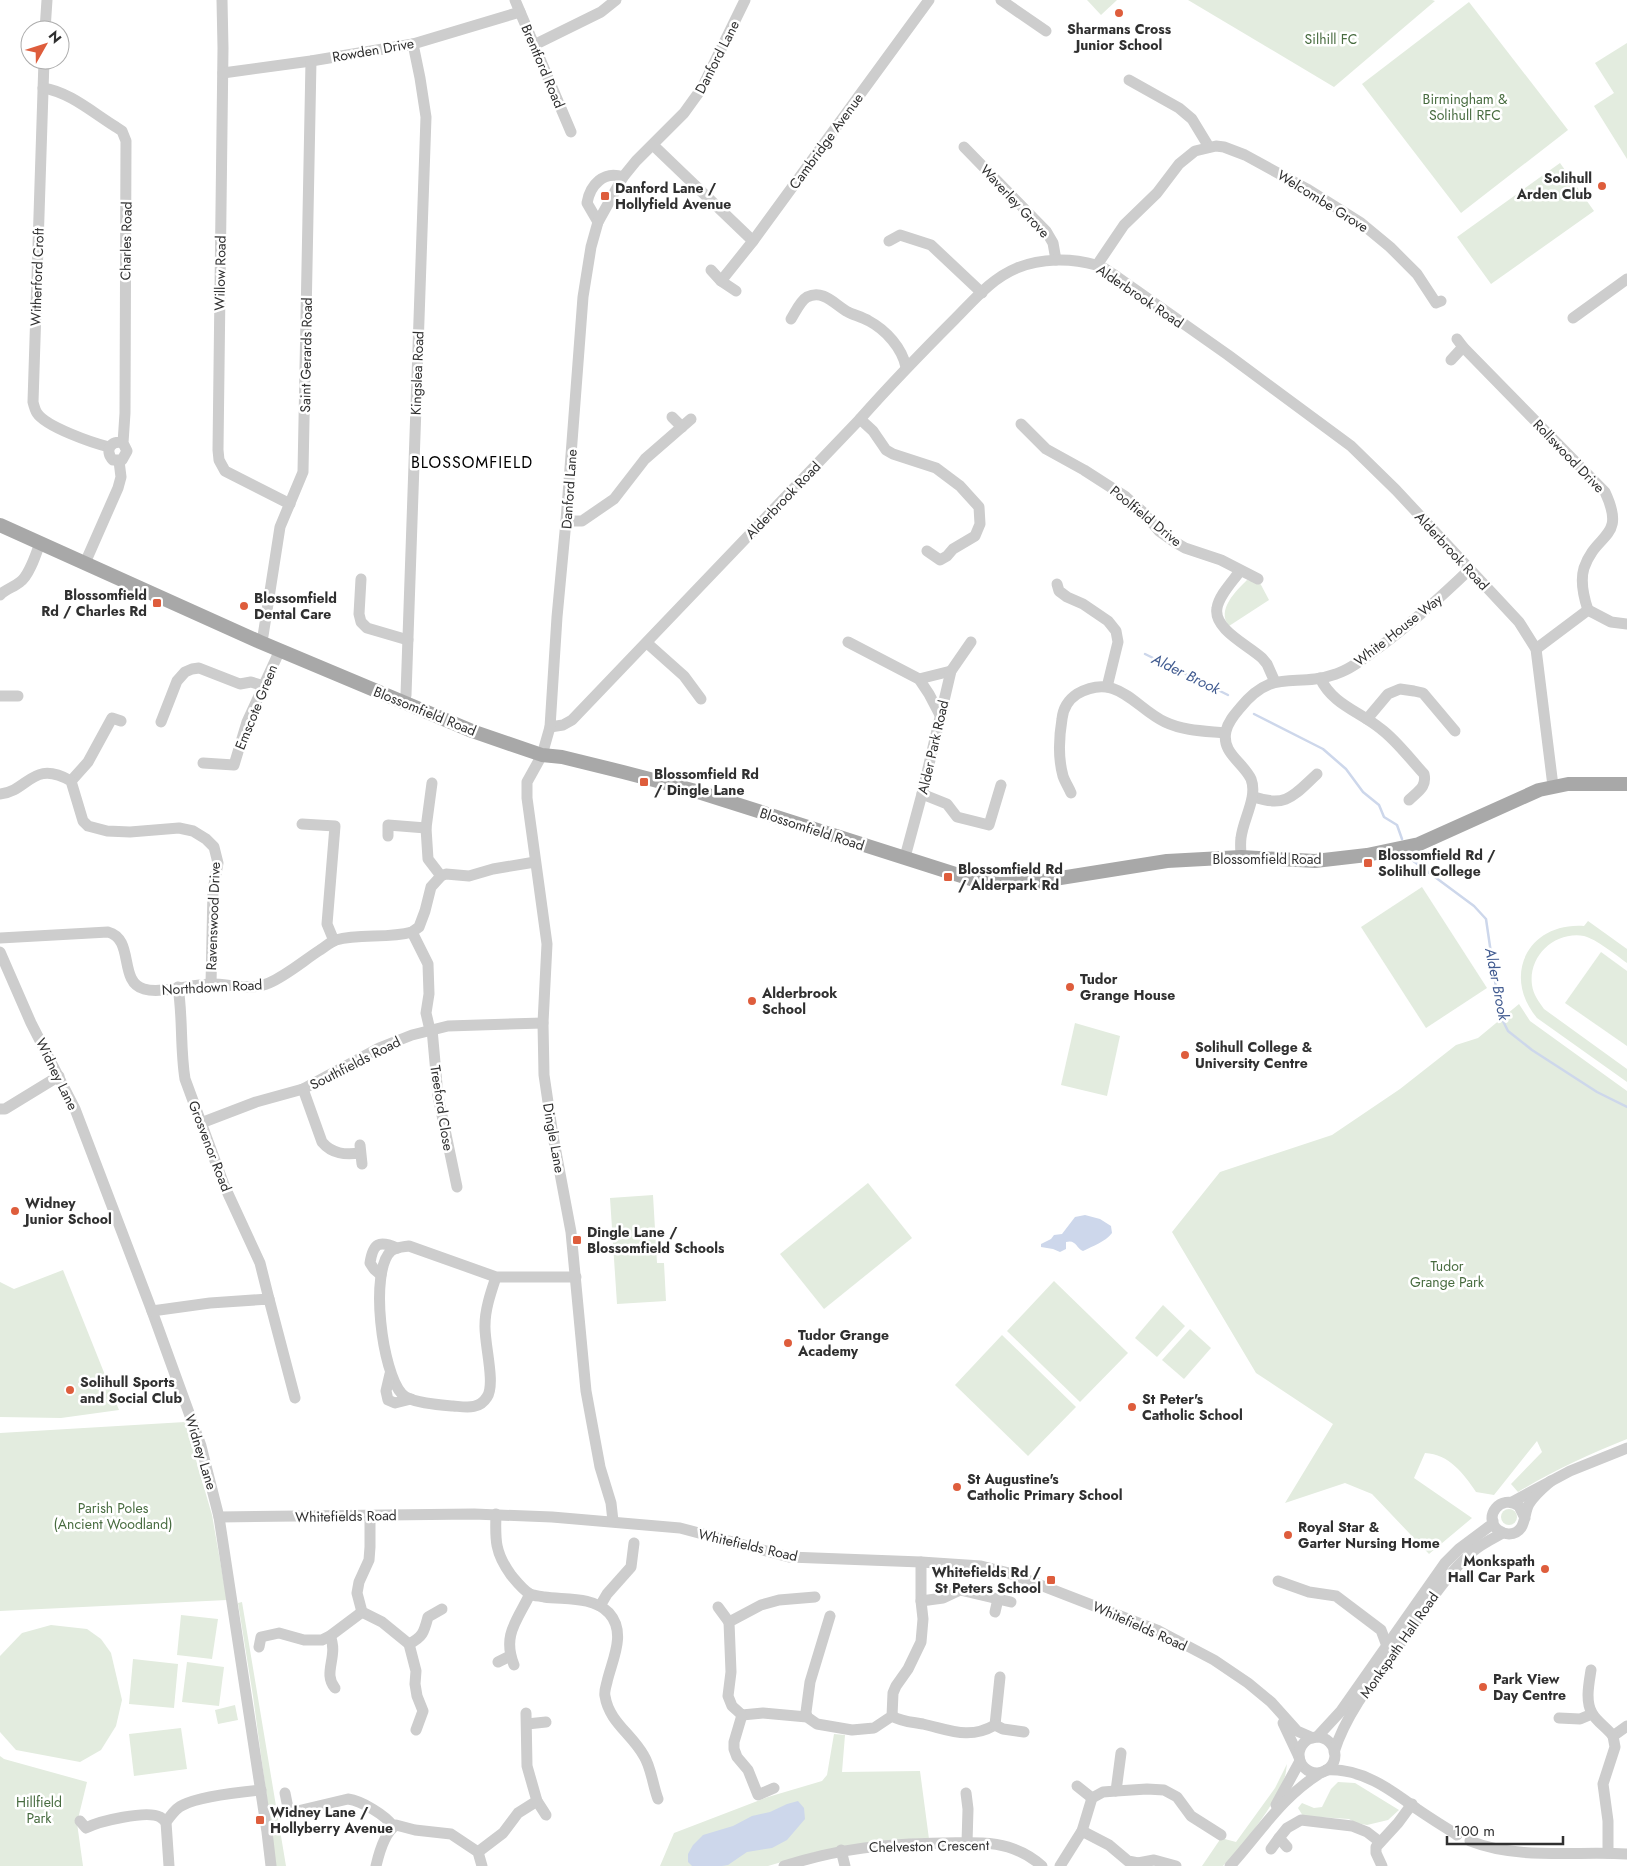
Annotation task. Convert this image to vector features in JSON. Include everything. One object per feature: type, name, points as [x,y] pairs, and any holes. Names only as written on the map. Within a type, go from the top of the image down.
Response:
[{"type":"main road","name":"Blossomfield Road","points":[[0,525],[260,642],[472,731],[542,755],[562,757],[684,788],[972,879],[998,884],[1059,879],[1167,861],[1241,857],[1315,861],[1367,855],[1419,844],[1525,796],[1553,786],[1568,784],[1627,784]]},
{"type":"street","points":[[46,20],[47,0]]},
{"type":"street","name":"Willow Road","points":[[222,0],[219,460],[225,471],[290,504]]},
{"type":"street","name":"Brentford Road","points":[[515,0],[571,132]]},
{"type":"street","points":[[534,44],[601,12],[616,0]]},
{"type":"street","name":"Danford Lane","points":[[542,755],[550,727],[583,297],[591,246],[598,222],[623,177],[636,160],[684,113],[702,88],[746,0]]},
{"type":"street","name":"Cambridge Avenue","points":[[722,281],[929,0]]},
{"type":"street","points":[[1001,0],[1046,31]]},
{"type":"street","name":"Rowden Drive","points":[[223,72],[311,61],[412,44],[520,12]]},
{"type":"street","name":"Kingslea Road","points":[[404,703],[406,695],[426,117],[412,44]]},
{"type":"street","name":"Saint Gerards Road","points":[[260,642],[264,636],[280,527],[303,472],[311,61]]},
{"type":"street","name":"Witherford Croft","points":[[43,70],[33,402],[36,413],[44,420],[92,443],[109,447]]},
{"type":"street","points":[[1129,80],[1179,108],[1192,119],[1209,148]]},
{"type":"street","name":"Charles Road","points":[[42,88],[54,90],[65,95],[122,131],[126,140],[125,394],[123,444],[127,451],[126,456],[119,461],[121,477],[118,488],[85,563]]},
{"type":"street","points":[[653,145],[753,241]]},
{"type":"street","name":"Welcombe Grove","points":[[1097,265],[1124,225],[1157,193],[1179,164],[1194,151],[1224,146],[1245,155],[1307,189],[1354,218],[1390,247],[1417,274],[1436,302],[1441,302]]},
{"type":"street","name":"Waverley Grove","points":[[964,147],[1046,231],[1053,243],[1056,260]]},
{"type":"street","points":[[598,222],[587,203],[588,195],[598,181],[608,174],[623,177]]},
{"type":"street","points":[[890,241],[900,235],[932,245],[982,292]]},
{"type":"street","name":"Alderbrook Road","points":[[550,727],[563,725],[572,720],[860,419],[906,367],[982,292],[998,278],[1016,268],[1035,262],[1056,260],[1097,265],[1228,355],[1351,446],[1396,490],[1518,622],[1536,649],[1553,786]]},
{"type":"street","points":[[711,270],[736,291]]},
{"type":"street","points":[[1573,318],[1627,279]]},
{"type":"street","points":[[791,319],[808,297],[824,296],[830,298],[847,312],[878,327],[900,348],[906,367]]},
{"type":"street","name":"Rollswood Drive","points":[[1451,360],[1460,343],[1605,492],[1613,506],[1614,526],[1593,552],[1584,569],[1582,578],[1588,610]]},
{"type":"street","points":[[672,417],[682,427]]},
{"type":"street","points":[[566,521],[582,521],[614,499],[645,459],[691,419]]},
{"type":"street","points":[[860,419],[873,431],[886,450],[936,468],[960,486],[979,508],[980,524],[975,536],[953,549],[940,560],[927,551]]},
{"type":"street","name":"Poolfield Drive","points":[[1021,424],[1029,440],[1084,470],[1126,496],[1144,512],[1159,531],[1173,541],[1185,548],[1221,560],[1258,578]]},
{"type":"street","points":[[119,461],[110,457],[109,447],[113,443],[123,444]]},
{"type":"street","points":[[2,600],[5,590],[26,577],[40,543]]},
{"type":"street","points":[[1240,570],[1217,606],[1216,617],[1222,627],[1262,658],[1267,664],[1275,682]]},
{"type":"street","name":"White House Way","points":[[1225,733],[1232,717],[1253,693],[1275,682],[1320,678],[1336,674],[1369,655],[1432,606],[1470,570]]},
{"type":"street","points":[[361,579],[359,614],[361,622],[367,628],[408,640]]},
{"type":"street","points":[[1057,584],[1059,591],[1108,621],[1116,631],[1118,642],[1107,687]]},
{"type":"street","points":[[1536,649],[1588,610],[1611,622],[1627,624]]},
{"type":"street","points":[[848,642],[919,679],[940,715]]},
{"type":"street","name":"Alder Park Road","points":[[905,858],[951,671],[971,642]]},
{"type":"street","points":[[647,643],[684,676],[701,699]]},
{"type":"street","name":"Emscote Green","points":[[203,763],[234,765],[247,722],[280,650]]},
{"type":"street","points":[[176,718],[163,718],[177,681],[184,672],[192,669],[199,668],[240,684],[251,682],[264,686]]},
{"type":"street","points":[[919,679],[951,671]]},
{"type":"street","points":[[1320,678],[1325,690],[1333,698],[1370,715],[1424,774],[1426,782],[1423,787],[1408,800]]},
{"type":"street","points":[[1072,793],[1063,776],[1060,757],[1063,709],[1074,696],[1085,690],[1107,687],[1121,691],[1164,722],[1180,728],[1225,733],[1228,748],[1251,779],[1254,797],[1248,808],[1241,838],[1241,857]]},
{"type":"street","points":[[1370,715],[1388,694],[1400,689],[1414,691],[1423,693],[1456,731]]},
{"type":"street","points":[[0,696],[18,696]]},
{"type":"street","points":[[0,794],[15,789],[36,775],[59,774],[71,781],[88,762],[112,718],[121,721]]},
{"type":"street","name":"Dingle Lane","points":[[542,755],[527,782],[527,798],[546,944],[543,1023],[544,1074],[553,1136],[571,1232],[586,1391],[600,1466],[611,1503],[613,1521]]},
{"type":"street","points":[[1254,797],[1266,801],[1279,802],[1292,796],[1318,774]]},
{"type":"street","name":"Ravenswood Drive","points":[[71,781],[83,821],[88,826],[107,831],[122,832],[179,828],[193,831],[206,839],[214,847],[218,863],[213,890],[211,984]]},
{"type":"street","points":[[432,783],[426,828],[428,859],[441,876]]},
{"type":"street","points":[[922,794],[946,804],[957,817],[989,825],[1001,785]]},
{"type":"street","points":[[302,824],[335,826],[327,917],[327,924],[334,940]]},
{"type":"street","points":[[388,836],[388,825],[426,828]]},
{"type":"street","points":[[412,932],[419,927],[431,887],[441,876],[446,874],[469,876],[493,869],[535,862]]},
{"type":"street","name":"Northdown Road","points":[[0,938],[108,932],[119,938],[124,947],[130,974],[138,986],[153,990],[211,984],[251,987],[267,984],[334,940],[412,932]]},
{"type":"street","name":"Treeford Close","points":[[412,932],[428,964],[426,1013],[431,1030],[438,1096],[444,1130],[457,1186]]},
{"type":"street","name":"Widney Lane","points":[[0,952],[31,1023],[75,1109],[201,1446],[219,1517],[271,1866]]},
{"type":"street","name":"Grosvenor Road","points":[[178,987],[182,1063],[185,1079],[224,1185],[260,1263],[295,1398]]},
{"type":"street","name":"Southfields Road","points":[[201,1123],[256,1102],[302,1089],[395,1040],[448,1026],[543,1023]]},
{"type":"street","points":[[0,1109],[5,1109],[59,1076]]},
{"type":"street","points":[[302,1089],[325,1146],[339,1154],[361,1154]]},
{"type":"street","points":[[496,1277],[488,1305],[485,1326],[490,1374],[488,1396],[475,1407],[444,1406],[411,1399],[403,1395],[390,1374],[380,1318],[381,1275],[386,1258],[391,1251],[409,1246],[496,1277],[576,1277]]},
{"type":"street","points":[[152,1311],[269,1299]]},
{"type":"street","points":[[1512,1502],[1598,1458],[1627,1448]]},
{"type":"street","points":[[1525,1518],[1520,1506],[1512,1502],[1503,1502],[1496,1508],[1492,1516],[1496,1528],[1503,1533],[1511,1534],[1519,1530],[1524,1524],[1529,1504],[1536,1494],[1551,1481]]},
{"type":"street","points":[[496,1514],[495,1540],[500,1558],[513,1578],[530,1594],[553,1598],[577,1599],[600,1606],[616,1625],[619,1636],[605,1694],[608,1708],[613,1718],[635,1742],[645,1757],[648,1788],[658,1799]]},
{"type":"street","name":"Whitefields Road","points":[[219,1517],[496,1514],[613,1521],[680,1528],[789,1557],[980,1566],[1008,1573],[1160,1631],[1214,1660],[1248,1683],[1274,1705],[1297,1732],[1315,1738]]},
{"type":"street","points":[[370,1515],[368,1560],[359,1582],[357,1593],[362,1612],[382,1622],[409,1644],[416,1670],[415,1684],[417,1696],[429,1710],[416,1730]]},
{"type":"street","name":"Monkspath Hall Road","points":[[1315,1738],[1336,1717],[1445,1563],[1459,1549],[1491,1525],[1493,1521]]},
{"type":"street","name":"Monkspath Hall Road","points":[[1334,1753],[1339,1736],[1355,1708],[1431,1599],[1470,1554],[1503,1533]]},
{"type":"street","points":[[600,1606],[607,1594],[631,1567],[634,1543]]},
{"type":"street","points":[[632,1559],[644,1559]]},
{"type":"street","points":[[892,1716],[896,1686],[908,1669],[921,1642],[923,1619],[921,1562]]},
{"type":"street","points":[[1278,1581],[1309,1592],[1336,1596],[1382,1630],[1390,1631],[1399,1628]]},
{"type":"street","points":[[921,1601],[944,1598],[960,1590],[1011,1602]]},
{"type":"street","points":[[498,1662],[512,1661],[508,1648],[510,1632],[530,1594]]},
{"type":"street","points":[[729,1622],[753,1608],[779,1600],[816,1597]]},
{"type":"street","points":[[995,1612],[998,1599]]},
{"type":"street","points":[[718,1608],[729,1622],[731,1672],[728,1696],[732,1706],[742,1715],[764,1713],[807,1717]]},
{"type":"street","points":[[409,1644],[419,1639],[424,1631],[423,1615],[442,1609]]},
{"type":"street","points":[[258,1639],[279,1633],[304,1640],[322,1640],[362,1612]]},
{"type":"street","points":[[830,1616],[811,1663],[807,1717],[811,1722],[817,1724],[852,1730],[874,1728],[892,1716]]},
{"type":"street","points":[[1382,1630],[1387,1646]]},
{"type":"street","points":[[330,1636],[334,1645],[329,1671],[330,1683],[335,1689]]},
{"type":"street","points":[[1591,1670],[1589,1706],[1592,1714],[1613,1736],[1615,1746],[1603,1784],[1608,1820],[1608,1853]]},
{"type":"street","points":[[892,1716],[900,1721],[922,1724],[952,1733],[970,1734],[987,1730],[995,1725],[1003,1691],[1000,1677]]},
{"type":"street","points":[[1577,1686],[1589,1686]]},
{"type":"street","name":"Whitefields Road","points":[[1274,1705],[1300,1759]]},
{"type":"street","points":[[1565,1714],[1580,1720],[1592,1714]]},
{"type":"street","points":[[742,1715],[734,1742],[734,1749],[737,1757],[748,1770],[754,1797],[774,1788]]},
{"type":"street","points":[[546,1722],[527,1718],[528,1766],[537,1801],[546,1815]]},
{"type":"street","points":[[995,1725],[1004,1730],[1024,1732]]},
{"type":"street","points":[[1613,1736],[1627,1726]]},
{"type":"street","points":[[1269,1818],[1300,1759],[1301,1747],[1304,1742],[1315,1738],[1329,1742],[1342,1765],[1356,1774],[1377,1782],[1456,1835]]},
{"type":"street","points":[[1116,1791],[1121,1753]]},
{"type":"street","points":[[1230,1866],[1269,1818],[1299,1788],[1332,1764],[1334,1753]]},
{"type":"street","points":[[1300,1759],[1304,1767],[1309,1771],[1356,1774]]},
{"type":"street","points":[[1077,1786],[1092,1798]]},
{"type":"street","points":[[1060,1866],[1066,1860],[1082,1831],[1092,1798],[1103,1792],[1148,1789],[1164,1790],[1172,1793],[1191,1816],[1208,1821],[1222,1835]]},
{"type":"street","points":[[169,1866],[166,1822],[182,1805],[202,1799],[261,1790]]},
{"type":"street","points":[[285,1793],[289,1818],[348,1799],[357,1800],[366,1805],[389,1820],[394,1826]]},
{"type":"street","points":[[966,1793],[973,1808],[967,1843]]},
{"type":"street","points":[[478,1852],[503,1832],[518,1813],[537,1801]]},
{"type":"street","points":[[1382,1866],[1376,1853],[1376,1847],[1412,1804]]},
{"type":"street","points":[[83,1829],[125,1816],[159,1816],[166,1822]]},
{"type":"street","points":[[1271,1849],[1287,1828],[1301,1820],[1352,1826],[1367,1832],[1380,1842]]},
{"type":"street","points":[[394,1826],[401,1825],[415,1830],[452,1834],[478,1852],[482,1866]]},
{"type":"street","points":[[376,1866],[379,1854],[394,1826]]},
{"type":"street","points":[[1082,1831],[1109,1845],[1128,1861],[1154,1860],[1163,1856],[1176,1866]]},
{"type":"street","points":[[1279,1838],[1287,1847]]},
{"type":"street","points":[[1470,1840],[1480,1844],[1524,1852],[1627,1854]]},
{"type":"street","name":"Chelveston Crescent","points":[[784,1866],[842,1850],[895,1844],[967,1843],[1007,1847],[1033,1858],[1042,1866]]},
{"type":"street","points":[[842,1850],[844,1866]]},
{"type":"green space","points":[[1087,0],[1117,0],[1101,15]]},
{"type":"green space","name":"Silhill FC","points":[[1188,0],[1432,0],[1435,1],[1334,87]]},
{"type":"green space","name":"Birmingham & Solihull RFC","points":[[1469,2],[1568,130],[1461,213],[1362,84]]},
{"type":"green space","points":[[1627,43],[1627,159],[1594,106],[1614,93],[1595,63]]},
{"type":"green space","points":[[1560,163],[1594,211],[1491,284],[1457,237]]},
{"type":"green space","points":[[1247,580],[1260,583],[1269,600],[1229,626],[1225,614],[1226,607],[1233,595]]},
{"type":"green space","points":[[1422,887],[1487,988],[1426,1028],[1361,927]]},
{"type":"green space","points":[[1588,921],[1627,949],[1627,963],[1594,940],[1584,936],[1573,935],[1563,937],[1539,955],[1534,964],[1532,985],[1544,1009],[1627,1069],[1627,1082],[1537,1018],[1526,1002],[1521,985],[1522,969],[1526,954],[1535,942],[1548,933],[1565,927],[1584,926]]},
{"type":"green space","points":[[1601,952],[1627,971],[1627,1046],[1565,1003]]},
{"type":"green space","name":"Tudor Grange Park","points":[[1519,1004],[1530,1021],[1627,1091],[1627,1439],[1571,1463],[1518,1492],[1511,1484],[1542,1452],[1537,1441],[1494,1495],[1476,1492],[1461,1472],[1449,1461],[1434,1454],[1425,1453],[1414,1478],[1472,1518],[1429,1554],[1372,1494],[1345,1483],[1285,1503],[1333,1424],[1256,1373],[1172,1232],[1220,1172],[1332,1135],[1400,1089],[1456,1045],[1478,1038]]},
{"type":"green space","points":[[1075,1023],[1120,1036],[1107,1096],[1061,1085]]},
{"type":"green space","points":[[868,1183],[912,1238],[824,1309],[780,1254]]},
{"type":"green space","points":[[653,1195],[657,1263],[664,1263],[666,1301],[617,1304],[610,1198]]},
{"type":"green space","points":[[63,1270],[119,1410],[61,1418],[0,1417],[0,1282],[14,1289]]},
{"type":"green space","points":[[1054,1281],[1128,1353],[1080,1402],[1007,1331]]},
{"type":"green space","points":[[1163,1305],[1185,1326],[1157,1357],[1135,1338]]},
{"type":"green space","points":[[1190,1329],[1211,1348],[1184,1379],[1162,1360]]},
{"type":"green space","points":[[1002,1335],[1076,1407],[1028,1456],[955,1385]]},
{"type":"green space","name":"Parish Poles (Ancient Woodland)","points":[[185,1422],[212,1515],[227,1600],[0,1611],[0,1433]]},
{"type":"green space","points":[[1506,1509],[1512,1509],[1517,1514],[1515,1523],[1506,1525],[1501,1520],[1501,1514]]},
{"type":"green space","points":[[242,1602],[286,1866],[276,1866],[253,1696],[238,1603]]},
{"type":"green space","points":[[181,1615],[218,1619],[212,1659],[177,1655]]},
{"type":"green space","points":[[51,1625],[87,1629],[101,1639],[111,1653],[122,1700],[116,1726],[101,1750],[80,1762],[16,1750],[0,1732],[0,1656],[22,1633]]},
{"type":"green space","points":[[133,1659],[178,1664],[174,1708],[129,1704]]},
{"type":"green space","points":[[187,1662],[224,1667],[219,1706],[182,1702]]},
{"type":"green space","points":[[235,1705],[238,1720],[218,1724],[215,1710]]},
{"type":"green space","points":[[181,1728],[187,1769],[134,1776],[129,1734]]},
{"type":"green space","points":[[834,1734],[845,1735],[842,1772],[920,1771],[929,1839],[816,1852],[768,1866],[660,1866],[674,1833],[768,1797],[822,1781],[827,1775]]},
{"type":"green space","name":"Hillfield Park","points":[[0,1756],[4,1759],[87,1782],[77,1823],[83,1866],[0,1866]]},
{"type":"green space","points":[[1287,1764],[1285,1777],[1273,1801],[1240,1847],[1223,1866],[1202,1866],[1221,1838],[1236,1842],[1275,1788]]},
{"type":"green space","points":[[1338,1782],[1355,1783],[1399,1810],[1388,1820],[1367,1825],[1356,1823],[1349,1819],[1303,1816],[1298,1808],[1302,1803],[1314,1808],[1322,1807],[1331,1789]]},
{"type":"water","points":[[1085,1215],[1100,1219],[1111,1226],[1112,1233],[1102,1241],[1083,1251],[1069,1241],[1066,1242],[1066,1249],[1060,1252],[1041,1247],[1041,1244],[1051,1239],[1054,1235],[1062,1234],[1075,1217]]},
{"type":"water","points":[[798,1801],[804,1808],[805,1819],[787,1840],[772,1848],[747,1852],[728,1865],[692,1866],[688,1862],[688,1854],[693,1845],[703,1835],[733,1826],[752,1816],[770,1812]]},
{"type":"waterway","name":"Alder Brook","points":[[1145,654],[1228,695]]},
{"type":"waterway","name":"Alder Brook","points":[[1254,714],[1323,749],[1346,769],[1363,792],[1379,805],[1384,817],[1397,825],[1402,839]]},
{"type":"waterway","name":"Alder Brook","points":[[1412,860],[1474,906],[1486,919],[1500,1015],[1508,1031],[1532,1050],[1597,1092],[1627,1107]]},
{"type":"place","name":"Sharmans Cross Junior School","points":[[1119,13]]},
{"type":"place","name":"Solihull Arden Club","points":[[1602,186]]},
{"type":"place","name":"Danford Lane / Hollyfield Avenue","points":[[605,196]]},
{"type":"place","name":"Blossomfield Rd / Charles Rd","points":[[157,603]]},
{"type":"place","name":"Blossomfield Dental Care","points":[[244,606]]},
{"type":"place","name":"Blossomfield Rd / Dingle Lane","points":[[644,782]]},
{"type":"place","name":"Blossomfield Rd / Solihull College","points":[[1368,863]]},
{"type":"place","name":"Blossomfield Rd / Alderpark Rd","points":[[948,877]]},
{"type":"place","name":"Tudor Grange House","points":[[1070,987]]},
{"type":"place","name":"Alderbrook School","points":[[752,1001]]},
{"type":"place","name":"Solihull College & University Centre","points":[[1185,1055]]},
{"type":"place","name":"Widney Junior School","points":[[15,1211]]},
{"type":"place","name":"Dingle Lane / Blossomfield Schools","points":[[577,1240]]},
{"type":"place","name":"Tudor Grange Academy","points":[[788,1343]]},
{"type":"place","name":"Solihull Sports and Social Club","points":[[70,1390]]},
{"type":"place","name":"St Peter's Catholic School","points":[[1132,1407]]},
{"type":"place","name":"St Augustine's Catholic Primary School","points":[[957,1487]]},
{"type":"place","name":"Royal Star & Garter Nursing Home","points":[[1288,1535]]},
{"type":"place","name":"Monkspath Hall Car Park","points":[[1545,1569]]},
{"type":"place","name":"Whitefields Rd / St Peters School","points":[[1051,1580]]},
{"type":"place","name":"Park View Day Centre","points":[[1483,1687]]},
{"type":"place","name":"Widney Lane / Hollyberry Avenue","points":[[260,1820]]},
{"type":"district","name":"BLOSSOMFIELD","points":[[472,462]]}]
